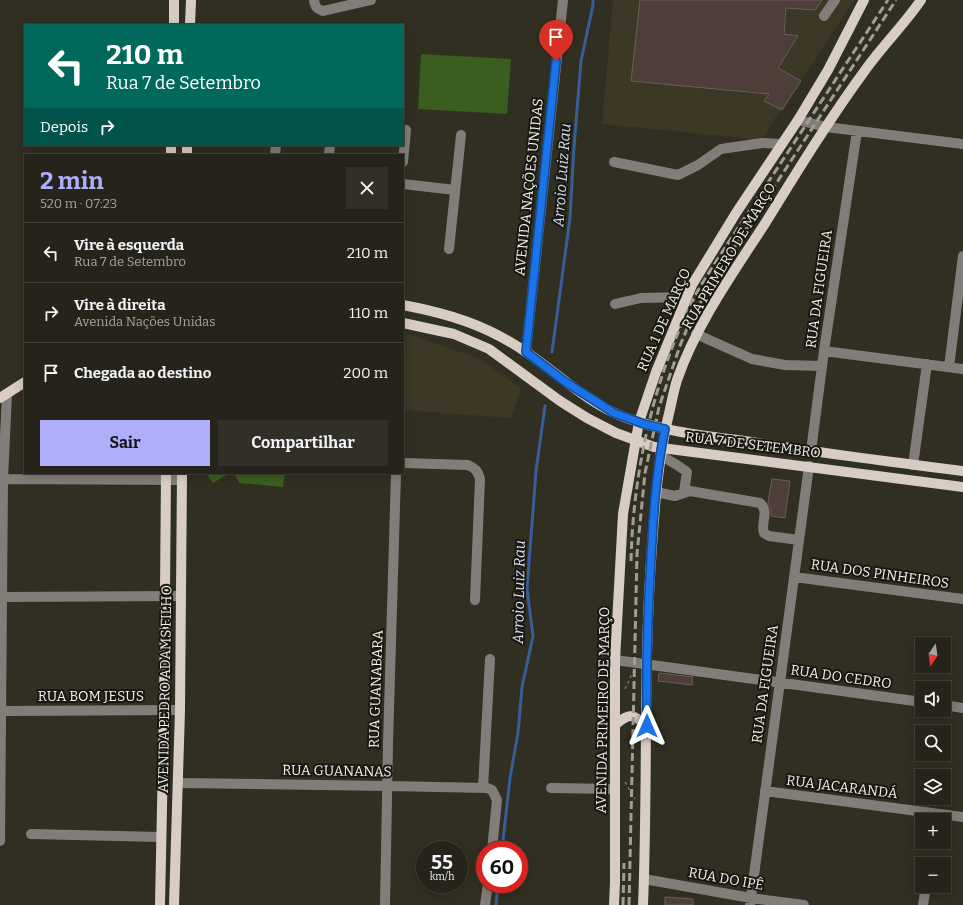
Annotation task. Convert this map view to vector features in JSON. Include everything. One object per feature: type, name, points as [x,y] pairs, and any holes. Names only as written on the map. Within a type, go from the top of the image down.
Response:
[{"type":"main road","points":[[174,0],[174,24]]},
{"type":"main road","points":[[190,24],[191,0]]},
{"type":"main road","points":[[782,144],[828,70],[864,0]]},
{"type":"main road","points":[[826,127],[867,68],[909,18],[921,0]]},
{"type":"main road","name":"RUA PRIMERO DE MARÇO","points":[[665,429],[677,382],[696,334],[826,127]]},
{"type":"main road","name":"RUA 1 DE MARÇO","points":[[639,422],[656,372],[692,285],[782,144]]},
{"type":"main road","name":"RUA 7 DE SETEMBRO","points":[[404,305],[426,309],[459,318],[497,334],[526,352],[564,381],[614,413],[639,422],[665,429],[811,451],[963,471]]},
{"type":"main road","name":"RUA 7 DE SETEMBRO","points":[[404,323],[454,334],[489,350],[587,418],[616,433],[661,452],[809,466],[963,487]]},
{"type":"main road","points":[[3,396],[24,383]]},
{"type":"main road","name":"AVENIDA PRIMEIRO DE MARÇO","points":[[614,905],[614,660],[624,514],[639,422]]},
{"type":"main road","points":[[643,905],[647,726],[646,664],[649,586],[656,492],[665,429]]},
{"type":"main road","name":"AVENIDA PEDRO ADAMS FILHO","points":[[160,905],[164,710],[166,476]]},
{"type":"main road","name":"AVENIDA PEDRO ADAMS FILHO","points":[[174,905],[180,710],[182,477]]},
{"type":"main road","points":[[615,725],[624,717],[630,716],[639,718],[647,726]]},
{"type":"street","points":[[314,0],[315,6],[318,10],[323,11],[371,0]]},
{"type":"street","name":"AVENIDA NAÇÕES UNIDAS","points":[[526,352],[563,0]]},
{"type":"street","points":[[824,16],[834,0]]},
{"type":"street","points":[[798,120],[826,127],[963,144]]},
{"type":"street","points":[[404,154],[406,130]]},
{"type":"street","name":"RUA DA FIGUEIRA","points":[[811,451],[824,351],[857,131]]},
{"type":"street","points":[[449,249],[461,135]]},
{"type":"street","points":[[614,162],[657,172],[678,175],[698,165],[721,148],[762,143],[782,144]]},
{"type":"street","points":[[404,184],[455,190]]},
{"type":"street","points":[[949,367],[963,256]]},
{"type":"street","points":[[614,304],[641,298],[686,297]]},
{"type":"street","points":[[696,334],[752,359],[785,365],[822,366]]},
{"type":"street","points":[[824,351],[963,369]]},
{"type":"street","points":[[913,465],[927,364]]},
{"type":"street","points":[[0,841],[3,597],[3,396]]},
{"type":"street","points":[[661,452],[686,472],[684,492]]},
{"type":"street","points":[[404,463],[468,465],[479,474],[475,600]]},
{"type":"street","name":"RUA DA FIGUEIRA","points":[[750,902],[809,466]]},
{"type":"street","name":"RUA GUANABARA","points":[[385,905],[396,474]]},
{"type":"street","points":[[3,479],[182,477]]},
{"type":"street","points":[[656,492],[675,496],[690,491],[760,503],[765,512],[764,533],[769,536],[799,540]]},
{"type":"street","name":"RUA DOS PINHEIROS","points":[[794,576],[963,599]]},
{"type":"street","points":[[3,597],[182,596]]},
{"type":"street","points":[[483,788],[490,659]]},
{"type":"street","name":"RUA DO CEDRO","points":[[614,660],[915,701]]},
{"type":"street","points":[[951,706],[963,708]]},
{"type":"street","name":"RUA BOM JESUS","points":[[2,710],[180,710]]},
{"type":"street","name":"RUA GUANANAS","points":[[178,783],[483,788],[492,790],[497,800],[493,841]]},
{"type":"street","points":[[551,788],[615,789]]},
{"type":"street","name":"RUA JACARANDÁ","points":[[765,791],[963,817]]},
{"type":"street","points":[[31,834],[161,837]]},
{"type":"street","name":"RUA DO IPÊ","points":[[644,879],[750,902],[804,905]]},
{"type":"street","points":[[485,905],[487,893]]},
{"type":"street","points":[[923,905],[925,893]]},
{"type":"shaded area","points":[[613,0],[854,0],[762,140],[602,124]]},
{"type":"shaded area","points":[[406,333],[480,359],[521,388],[511,418],[404,410]]},
{"type":"green space","points":[[421,54],[511,59],[507,114],[418,109]]},
{"type":"green space","points":[[207,474],[228,474],[213,483]]},
{"type":"green space","points":[[234,474],[285,474],[283,487],[239,483]]},
{"type":"building","points":[[640,0],[822,0],[815,10],[786,8],[784,34],[798,36],[778,68],[801,81],[782,110],[764,101],[769,94],[631,81]]},
{"type":"building","points":[[772,479],[790,481],[785,518],[771,516],[771,509],[768,503]]},
{"type":"building","points":[[659,673],[693,677],[692,685],[658,681]]},
{"type":"building","points":[[665,897],[693,899],[693,905],[665,905]]},
{"type":"waterway","name":"Arroio Luiz Rau","points":[[552,352],[570,218],[581,61],[593,0]]},
{"type":"waterway","name":"Arroio Luiz Rau","points":[[503,841],[510,778],[518,733],[522,687],[533,636],[527,589],[536,471],[545,406]]},
{"type":"waterway","name":"Arroio Luiz Rau","points":[[496,905],[497,893]]},
{"type":"railway","points":[[631,561],[636,495],[641,461],[656,395],[678,332],[700,287],[715,263],[888,0]]},
{"type":"railway","points":[[629,905],[637,554],[645,473],[659,407],[681,343],[692,317],[721,268],[896,0]]},
{"type":"railway","points":[[623,905],[624,863]]},
{"type":"route","points":[[556,61],[526,352],[564,381],[614,413],[644,424],[665,429],[661,448],[654,514],[649,586],[646,664],[647,726]]}]
